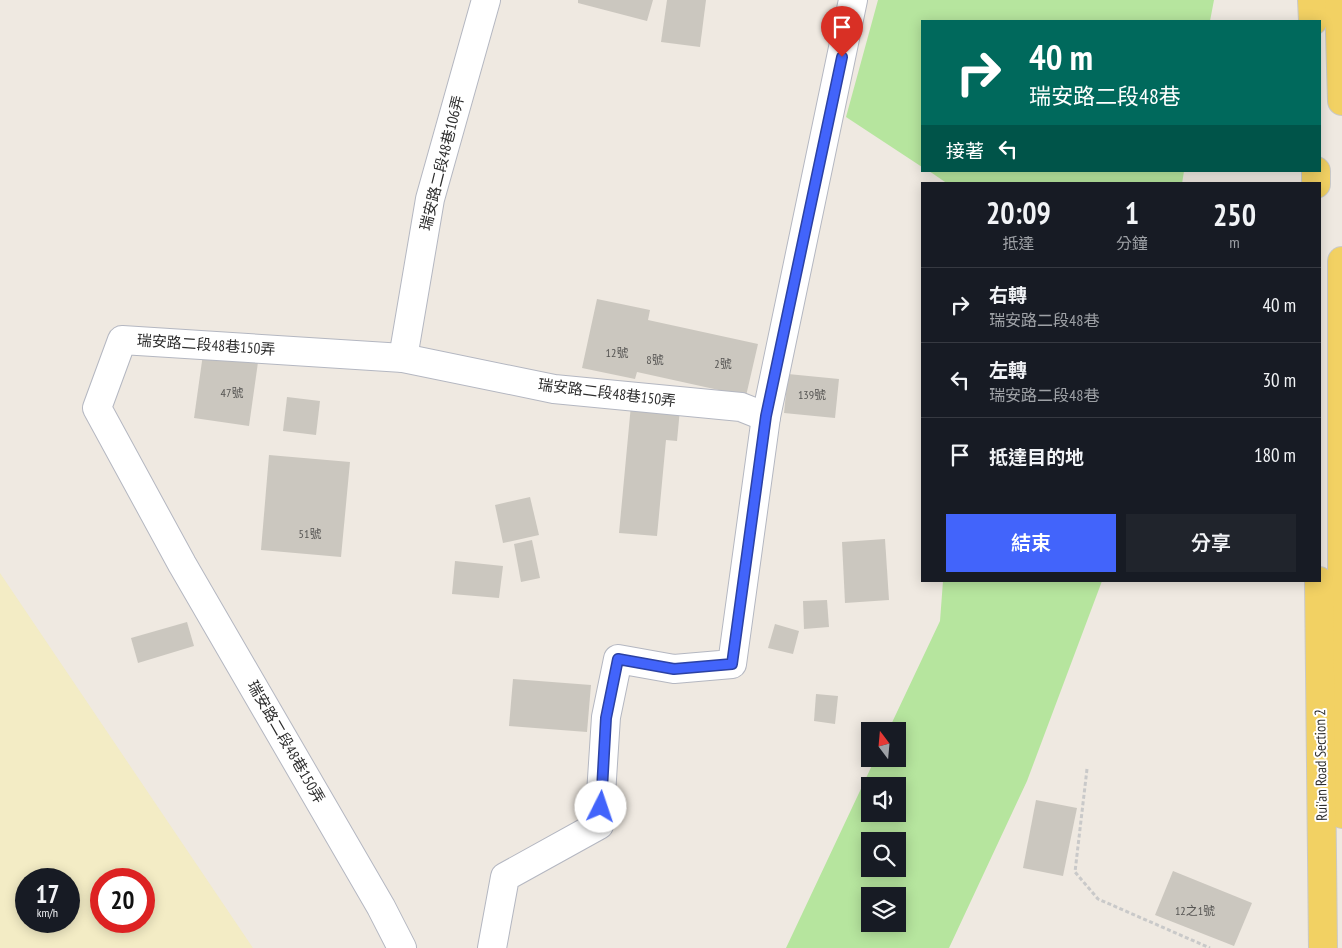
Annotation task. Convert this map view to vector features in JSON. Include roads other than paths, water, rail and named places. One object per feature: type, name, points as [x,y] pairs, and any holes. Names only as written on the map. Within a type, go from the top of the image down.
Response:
[{"type":"main road","points":[[1312,0],[1313,20]]},
{"type":"main road","points":[[1339,0],[1342,101]]},
{"type":"main road","name":"Rui'an Road Section 2","points":[[1342,261],[1342,814]]},
{"type":"main road","name":"Rui'an Road Section 2","points":[[1319,582],[1323,948]]},
{"type":"lane","name":"瑞安路二段48巷106弄","points":[[403,358],[430,199],[486,0]]},
{"type":"lane","points":[[492,948],[505,877],[600,825],[606,718],[618,659],[674,669],[732,664],[766,416],[853,0]]},
{"type":"lane","name":"瑞安路二段48巷150弄","points":[[402,948],[382,907],[187,572],[97,408],[122,340],[403,358],[554,389],[741,407],[766,416]]}]
